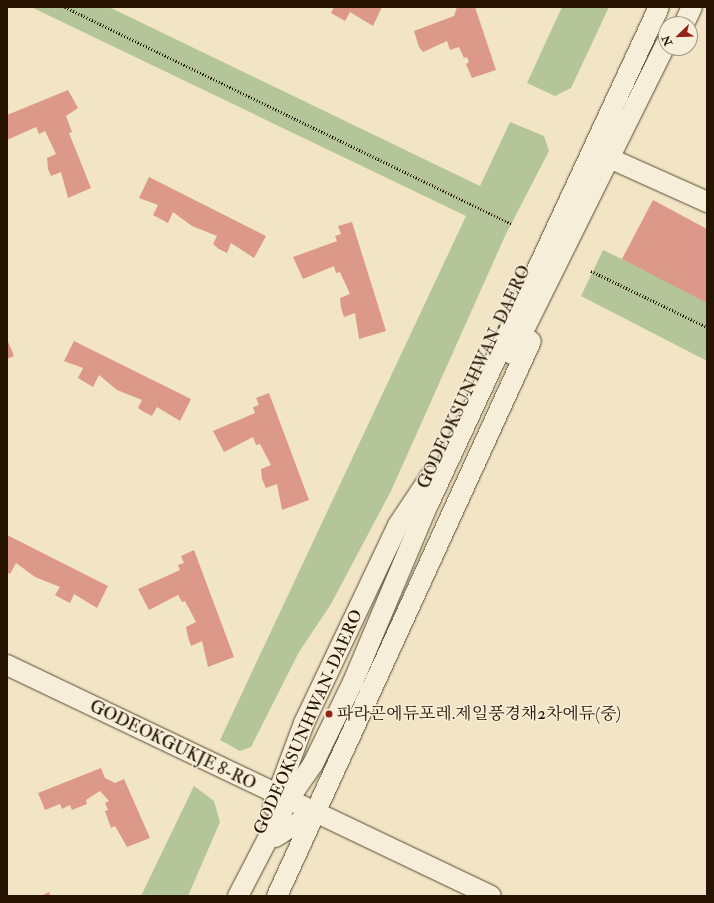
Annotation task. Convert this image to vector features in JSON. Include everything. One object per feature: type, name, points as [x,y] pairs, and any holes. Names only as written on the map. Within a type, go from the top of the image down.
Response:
[{"type":"street","name":"GODEOKSUNHWAN-DAERO","points":[[228,896],[287,800],[304,723],[398,525],[427,484],[646,7]]},
{"type":"street","points":[[246,896],[275,837],[287,800],[303,775],[313,764],[366,653],[427,507],[659,7]]},
{"type":"street","points":[[238,896],[287,800],[351,697],[442,495],[663,56]]},
{"type":"street","points":[[277,896],[313,813],[618,162],[660,79],[665,56]]},
{"type":"street","points":[[618,162],[707,202]]},
{"type":"street","points":[[427,484],[427,507]]},
{"type":"street","name":"GODEOKGUKJE 8-RO","points":[[7,665],[313,813],[491,896]]},
{"type":"street","points":[[275,837],[313,813]]},
{"type":"path","points":[[65,7],[512,224]]},
{"type":"path","points":[[591,271],[707,327]]},
{"type":"green space","points":[[31,7],[109,7],[480,186],[510,122],[544,136],[549,151],[505,236],[391,491],[331,604],[299,652],[251,747],[240,751],[220,740],[466,216]]},
{"type":"green space","points":[[562,7],[609,7],[571,88],[555,96],[527,83]]},
{"type":"green space","points":[[603,250],[707,299],[707,361],[581,296]]},
{"type":"green space","points":[[194,786],[214,801],[220,822],[188,896],[141,896]]},
{"type":"building","points":[[334,7],[382,7],[373,26],[350,12],[345,21],[331,13]]},
{"type":"building","points":[[457,7],[475,7],[496,70],[472,78],[466,64],[469,62],[467,57],[464,58],[459,47],[450,50],[447,41],[423,52],[419,47],[414,31],[454,16]]},
{"type":"building","points":[[68,90],[78,108],[66,116],[72,132],[69,133],[91,188],[68,198],[61,172],[51,176],[48,169],[47,158],[56,154],[45,131],[39,134],[36,127],[7,140],[7,115]]},
{"type":"building","points":[[149,177],[266,236],[254,258],[231,243],[227,253],[219,249],[213,244],[217,236],[192,226],[173,212],[168,223],[153,215],[158,205],[139,198]]},
{"type":"building","points":[[653,200],[707,229],[707,303],[622,259]]},
{"type":"building","points":[[352,222],[386,331],[359,339],[355,313],[344,317],[341,308],[340,298],[350,294],[340,272],[336,273],[334,266],[303,279],[293,257],[337,241],[335,236],[341,234],[338,226]]},
{"type":"building","points":[[7,339],[14,356],[7,359]]},
{"type":"building","points":[[74,341],[191,399],[180,421],[157,407],[152,416],[144,412],[138,408],[142,400],[117,390],[99,375],[93,387],[78,378],[83,368],[64,361]]},
{"type":"building","points":[[269,393],[309,500],[282,510],[277,484],[266,488],[262,479],[261,469],[271,465],[260,444],[256,445],[253,437],[224,452],[213,431],[255,413],[253,407],[259,405],[256,398]]},
{"type":"building","points":[[7,535],[108,586],[97,608],[74,594],[70,603],[62,599],[55,595],[60,587],[35,577],[16,563],[10,574],[7,572]]},
{"type":"building","points":[[194,550],[234,657],[208,667],[202,641],[191,646],[186,627],[196,622],[185,601],[182,602],[178,595],[149,610],[138,589],[180,570],[178,565],[184,563],[181,556]]},
{"type":"building","points":[[101,768],[105,778],[115,783],[124,779],[150,838],[127,847],[115,826],[111,828],[105,811],[108,810],[105,803],[109,801],[100,791],[86,800],[87,804],[72,810],[70,805],[62,809],[60,804],[45,810],[38,793]]},
{"type":"building","points":[[49,892],[51,896],[41,896]]},
{"type":"place","name":"파라곤에듀포레.제일풍경채2차에듀(중)","points":[[329,714]]}]
